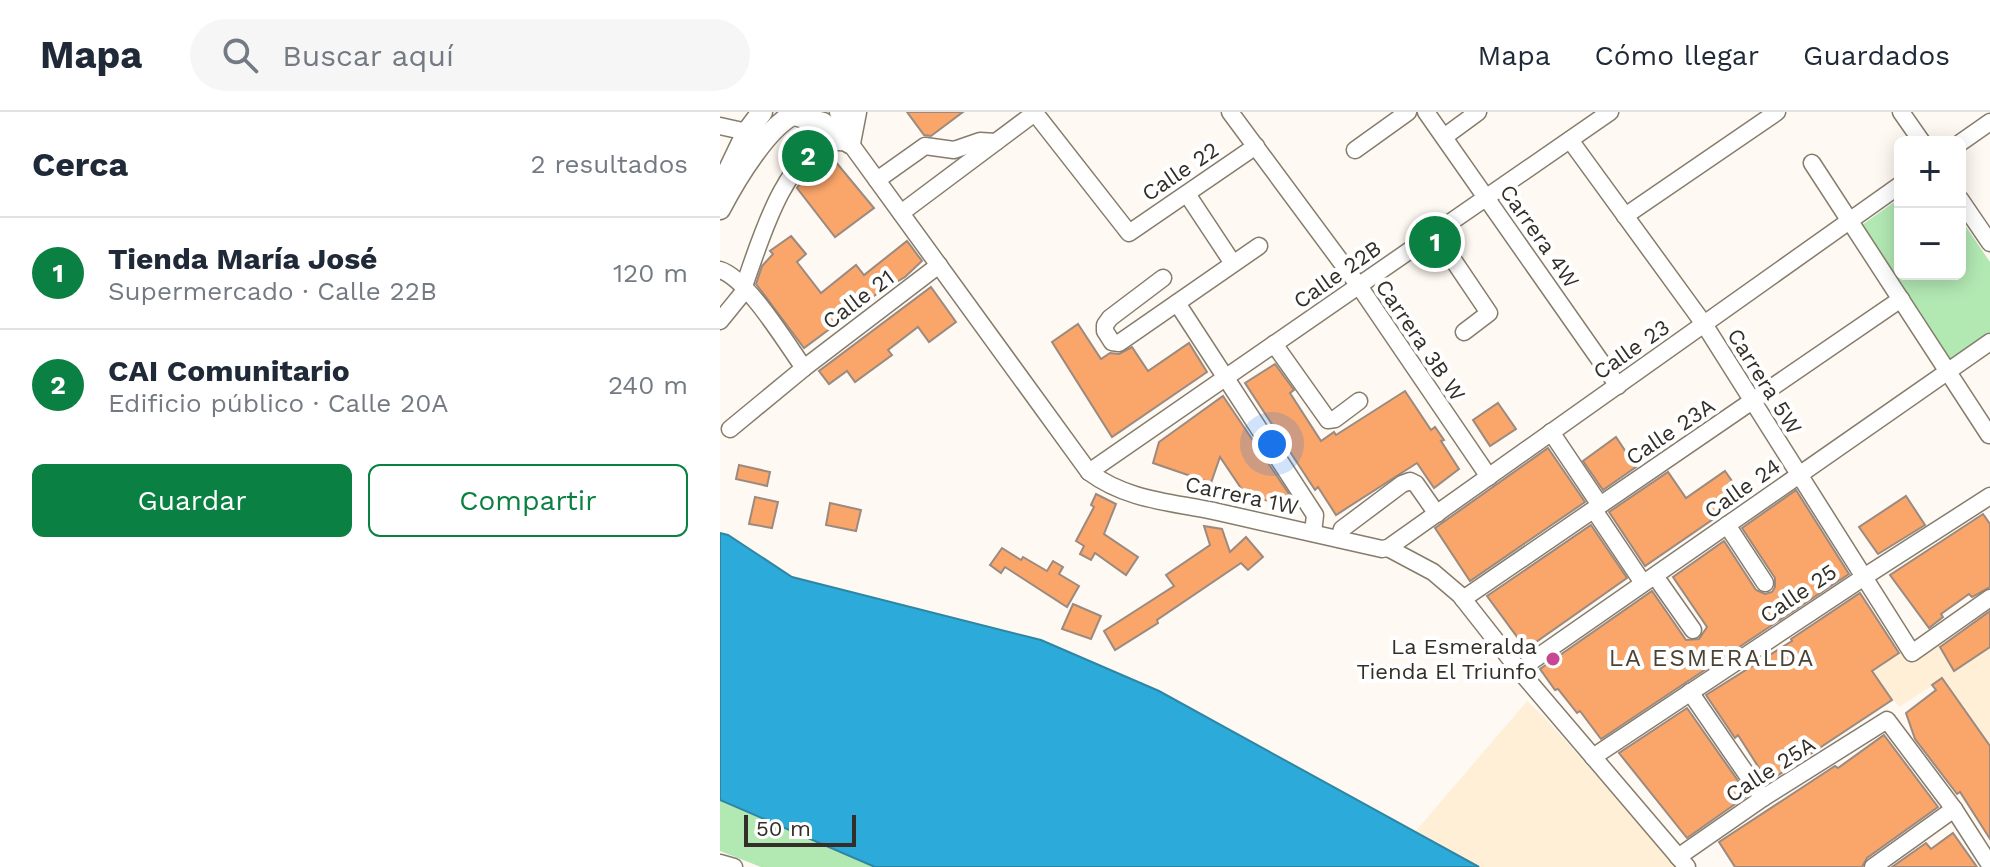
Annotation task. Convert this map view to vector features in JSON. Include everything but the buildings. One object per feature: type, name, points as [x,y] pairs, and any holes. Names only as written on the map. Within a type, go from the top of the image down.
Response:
[{"type":"main road","points":[[720,188],[747,132],[762,112]]},
{"type":"main road","points":[[720,209],[755,154],[796,113],[823,123],[850,143],[856,112]]},
{"type":"street","name":"Carrera 1W","points":[[838,112],[850,143],[1089,472],[1125,493],[1142,498],[1388,548],[1433,572],[1463,599],[1519,670],[1683,862]]},
{"type":"street","points":[[901,213],[1036,112]]},
{"type":"street","name":"Calle 22","points":[[1036,112],[1129,233],[1256,146]]},
{"type":"street","name":"Carrera 3B W","points":[[1230,112],[1359,286],[1489,477]]},
{"type":"street","points":[[1355,150],[1408,112]]},
{"type":"street","name":"Carrera 4W","points":[[1426,112],[1618,386]]},
{"type":"street","points":[[1444,137],[1478,112]]},
{"type":"street","points":[[1625,216],[1777,112]]},
{"type":"street","points":[[1901,112],[1918,136]]},
{"type":"street","name":"Calle 22B","points":[[1089,472],[1570,140],[1601,115]]},
{"type":"street","points":[[1966,139],[1990,122]]},
{"type":"street","points":[[720,126],[747,132]]},
{"type":"street","name":"Carrera 5W","points":[[1570,140],[1704,324],[1912,653],[1990,598]]},
{"type":"street","points":[[877,180],[925,146],[954,150],[980,141],[996,142]]},
{"type":"street","points":[[720,321],[745,287],[781,188],[813,152],[833,142],[850,143]]},
{"type":"street","points":[[1812,163],[1989,435]]},
{"type":"street","name":"Calle 23","points":[[1388,548],[1894,189]]},
{"type":"street","points":[[1187,194],[1232,262]]},
{"type":"street","points":[[1966,207],[1989,238]]},
{"type":"street","points":[[1435,233],[1489,313],[1464,332]]},
{"type":"street","points":[[1163,278],[1110,318],[1105,331],[1112,342],[1119,343],[1259,246]]},
{"type":"street","name":"Calle 21","points":[[730,429],[939,265]]},
{"type":"street","points":[[720,270],[730,273],[745,287],[804,368]]},
{"type":"street","name":"Calle 23A","points":[[1463,599],[1901,299]]},
{"type":"street","points":[[1177,303],[1315,515],[1313,533]]},
{"type":"street","name":"Calle 24","points":[[1519,670],[1990,342]]},
{"type":"street","points":[[1274,344],[1328,420],[1335,419],[1359,401]]},
{"type":"street","points":[[1551,432],[1597,508],[1649,579],[1693,630]]},
{"type":"street","points":[[1339,539],[1342,529],[1410,481],[1416,484],[1437,514]]},
{"type":"street","name":"Calle 25","points":[[1593,757],[1990,496]]},
{"type":"street","points":[[1727,525],[1765,583]]},
{"type":"street","points":[[1690,692],[1763,798]]},
{"type":"street","name":"Calle 25A","points":[[1683,862],[1763,798],[1887,720],[1954,809]]},
{"type":"street","points":[[1873,867],[1954,809],[1990,865]]},
{"type":"street","points":[[720,863],[734,867]]},
{"type":"shaded area","points":[[1938,643],[1955,671],[1990,647],[1990,746],[1942,679],[1899,707],[1872,671],[1902,650],[1908,660],[1916,660]]},
{"type":"shaded area","points":[[1527,701],[1677,867],[1479,867],[1415,832]]},
{"type":"green space","points":[[1894,202],[1894,278],[1859,227]]},
{"type":"green space","points":[[1966,227],[1990,262],[1990,335],[1951,362],[1895,280],[1966,280]]},
{"type":"green space","points":[[720,800],[875,867],[761,867],[720,851]]},
{"type":"water","points":[[720,533],[728,535],[792,577],[1041,640],[1159,691],[1479,867],[875,867],[720,800]]},
{"type":"place","name":"CAI Comunitario","points":[[808,156]]},
{"type":"place","name":"Tienda María José","points":[[1435,242]]},
{"type":"place","name":"La Esmeralda Tienda El Triunfo","points":[[1553,659]]},
{"type":"district","name":"LA ESMERALDA","points":[[1712,658]]}]
